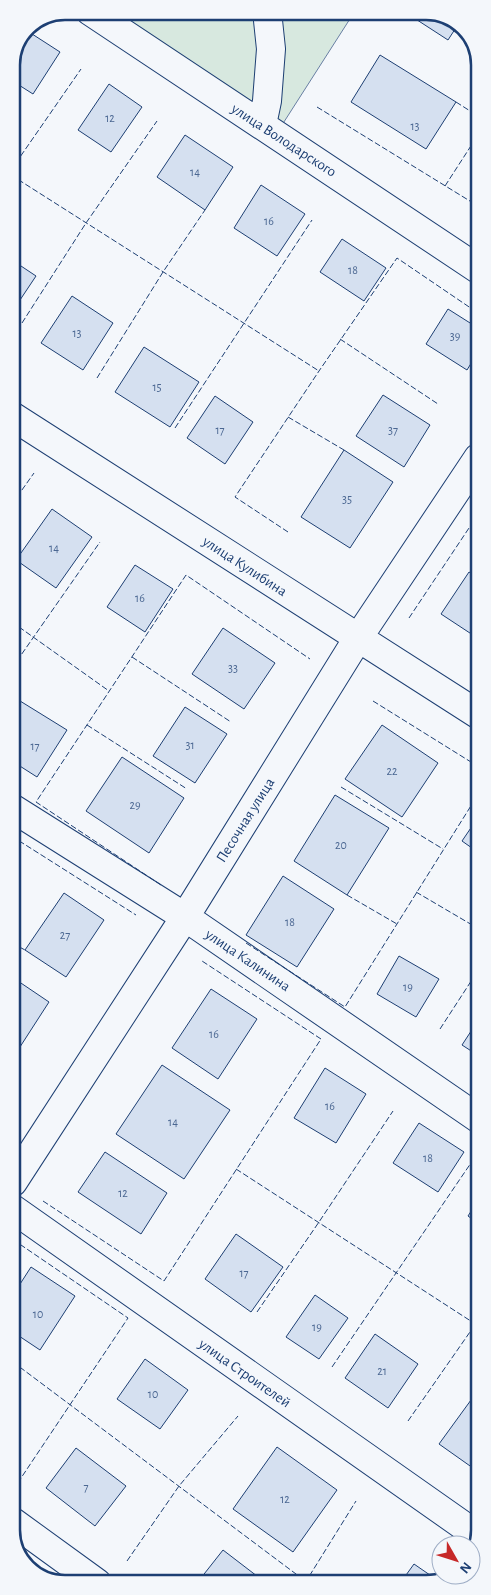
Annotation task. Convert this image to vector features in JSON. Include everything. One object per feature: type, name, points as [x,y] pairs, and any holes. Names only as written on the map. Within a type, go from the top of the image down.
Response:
[{"type":"street","name":"улица Володарского","points":[[104,20],[471,264]]},
{"type":"street","points":[[262,125],[267,101],[271,49],[268,20]]},
{"type":"street","name":"улица Кулибина","points":[[20,421],[471,710]]},
{"type":"street","name":"Песочная улица","points":[[20,1171],[185,917],[358,638],[471,468]]},
{"type":"street","name":"улица Калинина","points":[[20,813],[185,917],[471,1114]]},
{"type":"street","name":"улица Строителей","points":[[20,1214],[471,1531]]},
{"type":"street","points":[[20,1527],[85,1575]]},
{"type":"shaded area","points":[[122,20],[349,20],[282,125]]},
{"type":"building","points":[[417,20],[443,23],[454,30],[448,40]]},
{"type":"building","points":[[32,34],[60,52],[33,94],[20,86],[21,56],[23,48]]},
{"type":"building","points":[[380,55],[456,102],[426,149],[351,102]]},
{"type":"building","points":[[109,84],[142,107],[111,152],[78,130]]},
{"type":"building","points":[[185,135],[233,167],[205,210],[157,177]]},
{"type":"building","points":[[261,185],[305,214],[277,256],[234,228]]},
{"type":"building","points":[[342,239],[386,268],[364,301],[320,272]]},
{"type":"building","points":[[20,265],[36,276],[20,300]]},
{"type":"building","points":[[72,296],[113,323],[83,370],[41,343]]},
{"type":"building","points":[[448,309],[471,324],[471,363],[467,370],[426,344]]},
{"type":"building","points":[[144,347],[199,382],[170,427],[115,392]]},
{"type":"building","points":[[383,395],[430,425],[404,467],[356,436]]},
{"type":"building","points":[[215,396],[253,422],[225,464],[187,438]]},
{"type":"building","points":[[344,450],[393,482],[350,548],[301,517]]},
{"type":"building","points":[[52,509],[92,537],[56,588],[20,563],[20,554]]},
{"type":"building","points":[[135,565],[173,589],[145,632],[107,607]]},
{"type":"building","points":[[469,572],[471,573],[471,634],[441,614]]},
{"type":"building","points":[[223,628],[275,663],[244,709],[192,674]]},
{"type":"building","points":[[20,701],[67,730],[37,777],[20,766]]},
{"type":"building","points":[[185,707],[227,734],[195,783],[153,756]]},
{"type":"building","points":[[382,725],[438,763],[402,817],[345,779]]},
{"type":"building","points":[[122,757],[184,798],[149,853],[86,811]]},
{"type":"building","points":[[335,795],[389,828],[347,895],[294,861]]},
{"type":"building","points":[[471,828],[471,847],[462,841]]},
{"type":"building","points":[[283,876],[334,909],[297,967],[246,935]]},
{"type":"building","points":[[64,893],[104,920],[66,977],[25,950]]},
{"type":"building","points":[[399,956],[439,979],[416,1017],[377,994]]},
{"type":"building","points":[[20,982],[49,1002],[20,1047]]},
{"type":"building","points":[[211,989],[257,1019],[218,1079],[172,1048]]},
{"type":"building","points":[[471,1031],[471,1051],[462,1045]]},
{"type":"building","points":[[162,1065],[230,1110],[184,1179],[116,1134]]},
{"type":"building","points":[[325,1068],[366,1094],[336,1143],[294,1118]]},
{"type":"building","points":[[419,1123],[464,1152],[438,1192],[393,1163]]},
{"type":"building","points":[[105,1152],[167,1193],[141,1234],[78,1192]]},
{"type":"building","points":[[236,1234],[283,1267],[251,1312],[205,1279]]},
{"type":"building","points":[[31,1267],[75,1296],[40,1350],[20,1337],[20,1284]]},
{"type":"building","points":[[315,1295],[348,1318],[319,1359],[286,1337]]},
{"type":"building","points":[[375,1334],[418,1364],[388,1408],[345,1378]]},
{"type":"building","points":[[145,1359],[188,1390],[160,1429],[117,1399]]},
{"type":"building","points":[[471,1400],[471,1467],[439,1444]]},
{"type":"building","points":[[277,1447],[337,1490],[293,1552],[233,1509]]},
{"type":"building","points":[[76,1448],[126,1486],[95,1526],[46,1488]]},
{"type":"building","points":[[223,1550],[256,1575],[203,1575]]},
{"type":"building","points":[[414,1564],[430,1575],[406,1575]]},
{"type":"fence","points":[[20,157],[81,69]]},
{"type":"fence","points":[[456,102],[471,112]]},
{"type":"fence","points":[[317,107],[471,202]]},
{"type":"fence","points":[[22,323],[86,223],[157,121]]},
{"type":"fence","points":[[445,186],[471,146]]},
{"type":"fence","points":[[20,181],[319,371]]},
{"type":"fence","points":[[97,378],[163,272],[205,210]]},
{"type":"fence","points":[[175,428],[312,220]]},
{"type":"fence","points":[[288,532],[235,497],[397,258],[471,308]]},
{"type":"fence","points":[[340,339],[438,404]]},
{"type":"fence","points":[[288,417],[344,450]]},
{"type":"fence","points":[[20,493],[34,473]]},
{"type":"fence","points":[[409,618],[471,525]]},
{"type":"fence","points":[[20,657],[100,542]]},
{"type":"fence","points":[[161,885],[36,802],[186,575],[310,659]]},
{"type":"fence","points":[[20,628],[109,691]]},
{"type":"fence","points":[[132,657],[231,722]]},
{"type":"fence","points":[[373,701],[471,762]]},
{"type":"fence","points":[[87,725],[187,789]]},
{"type":"fence","points":[[341,787],[443,849]]},
{"type":"fence","points":[[246,943],[345,1007],[471,806]]},
{"type":"fence","points":[[20,841],[136,915]]},
{"type":"fence","points":[[416,892],[471,924]]},
{"type":"fence","points":[[347,895],[397,924]]},
{"type":"fence","points":[[20,947],[25,950]]},
{"type":"fence","points":[[43,1201],[164,1281],[321,1039],[202,961]]},
{"type":"fence","points":[[440,1029],[471,981]]},
{"type":"fence","points":[[257,1312],[393,1111]]},
{"type":"fence","points":[[332,1367],[471,1163]]},
{"type":"fence","points":[[236,1169],[471,1321]]},
{"type":"fence","points":[[20,1480],[128,1318],[21,1245]]},
{"type":"fence","points":[[408,1421],[471,1330]]},
{"type":"fence","points":[[20,1367],[297,1575]]},
{"type":"fence","points":[[127,1561],[179,1486],[238,1416]]},
{"type":"fence","points":[[310,1575],[356,1501]]}]
